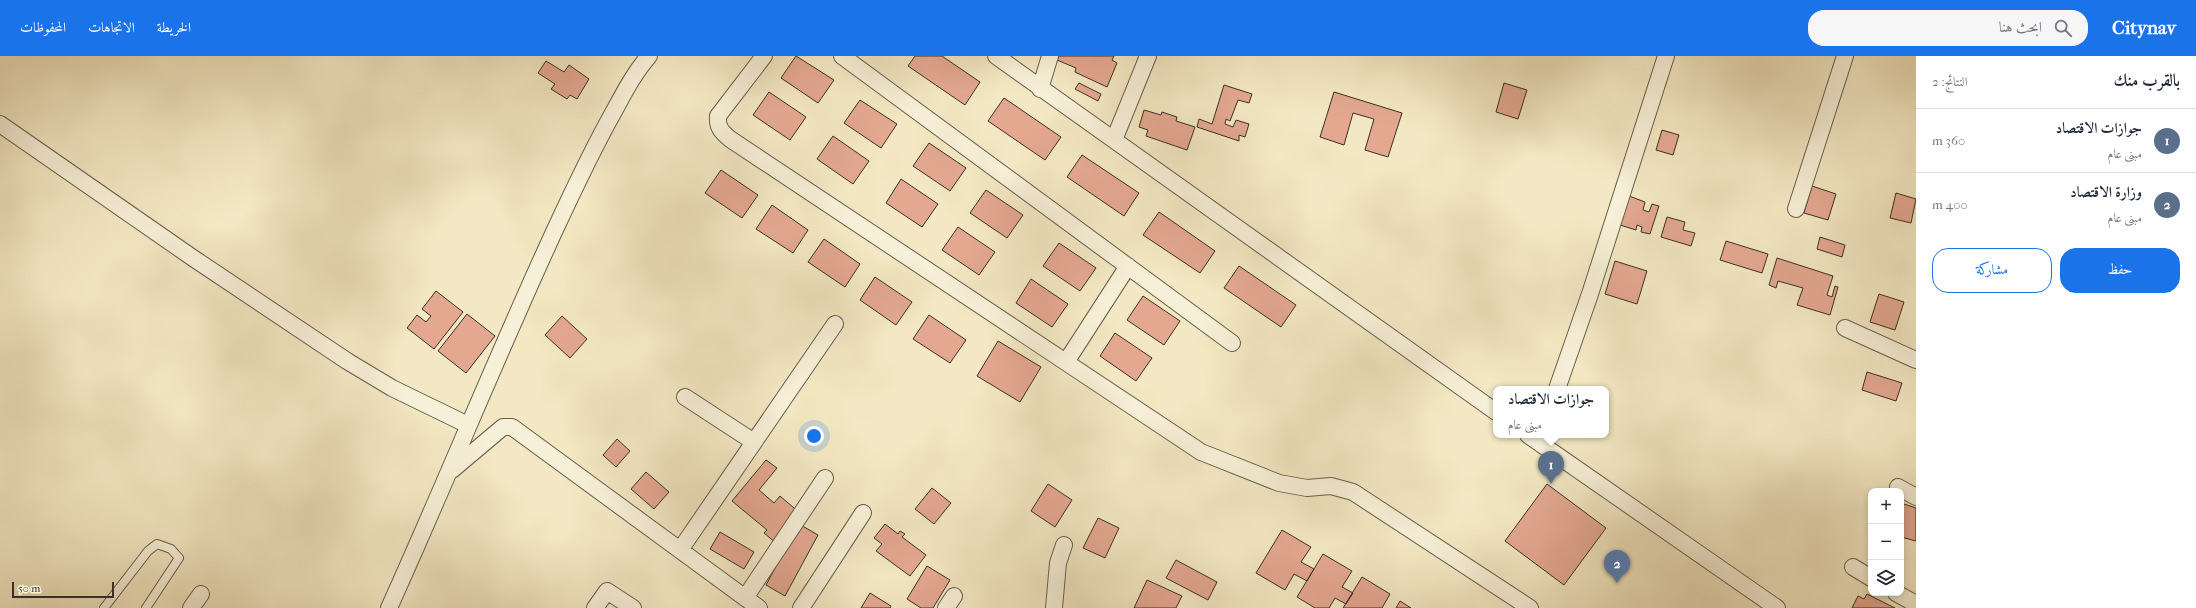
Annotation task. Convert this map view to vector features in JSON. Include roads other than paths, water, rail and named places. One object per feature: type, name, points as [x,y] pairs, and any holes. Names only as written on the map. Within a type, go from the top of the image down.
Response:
[{"type":"street","points":[[389,608],[450,472],[468,425],[480,404],[519,308],[592,152],[636,63],[649,56]]},
{"type":"street","points":[[764,56],[718,116],[717,124],[722,133],[1201,452],[1279,483],[1307,488],[1331,486],[1353,492],[1530,608]]},
{"type":"street","points":[[842,56],[1232,343]]},
{"type":"street","points":[[996,56],[1493,410]]},
{"type":"street","points":[[1040,88],[1050,56]]},
{"type":"street","points":[[1114,140],[1148,56]]},
{"type":"street","points":[[1558,386],[1590,294],[1666,56]]},
{"type":"street","points":[[1796,209],[1845,56]]},
{"type":"street","points":[[0,124],[193,258],[348,361],[392,388],[468,425]]},
{"type":"street","points":[[1066,362],[1128,266]]},
{"type":"street","points":[[680,550],[835,324]]},
{"type":"street","points":[[1845,328],[1916,360]]},
{"type":"street","points":[[685,397],[754,442]]},
{"type":"street","points":[[450,472],[503,427],[512,426],[759,608]]},
{"type":"street","points":[[1537,438],[1777,608]]},
{"type":"street","points":[[745,598],[824,478]]},
{"type":"street","points":[[1898,487],[1916,497]]},
{"type":"street","points":[[800,608],[863,513]]},
{"type":"street","points":[[1054,608],[1058,563],[1064,545]]},
{"type":"street","points":[[1853,568],[1868,576]]},
{"type":"street","points":[[595,608],[607,591],[633,608]]},
{"type":"street","points":[[191,608],[201,594]]},
{"type":"street","points":[[1901,596],[1916,604]]},
{"type":"lane","points":[[104,608],[148,551],[157,544],[171,549],[179,558],[146,608]]},
{"type":"place","name":"جوازات الاقتصاد","points":[[1551,484]]},
{"type":"place","name":"وزارة الاقتصاد","points":[[1617,583]]}]
